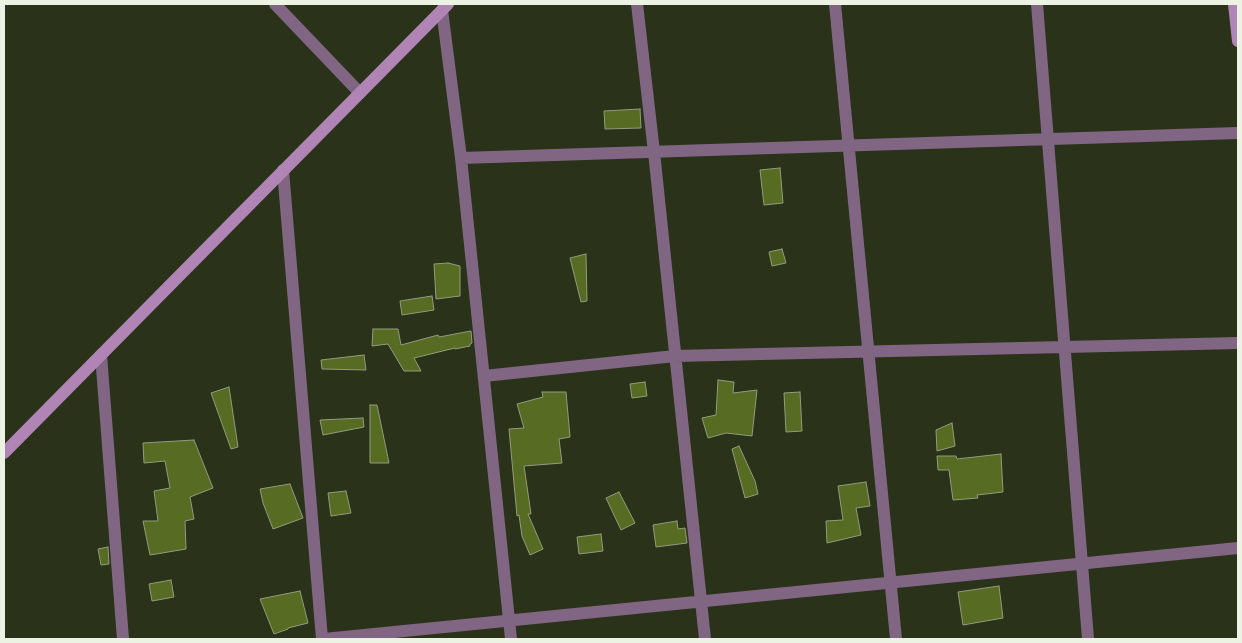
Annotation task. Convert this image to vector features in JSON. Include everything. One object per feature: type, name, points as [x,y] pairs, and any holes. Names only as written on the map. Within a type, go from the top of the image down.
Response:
[{"type":"street","points":[[275,4],[360,93]]},
{"type":"street","points":[[637,4],[704,639]]},
{"type":"street","points":[[835,4],[896,639]]},
{"type":"street","points":[[1037,4],[1088,639]]},
{"type":"street","points":[[1234,4],[1238,41]]},
{"type":"street","points":[[4,452],[445,7]]},
{"type":"street","points":[[445,7],[511,639]]},
{"type":"street","points":[[461,158],[1238,133]]},
{"type":"street","points":[[283,170],[323,639],[1238,548]]},
{"type":"street","points":[[484,376],[675,356],[1238,342]]},
{"type":"street","points":[[101,355],[123,639]]},
{"type":"building","points":[[640,109],[641,128],[605,129],[604,111]]},
{"type":"building","points":[[780,168],[783,203],[764,205],[760,170]]},
{"type":"building","points":[[782,249],[786,263],[772,266],[769,252]]},
{"type":"building","points":[[586,254],[587,301],[581,302],[570,258]]},
{"type":"building","points":[[448,263],[460,266],[460,296],[436,299],[434,264]]},
{"type":"building","points":[[432,296],[434,310],[402,315],[400,301]]},
{"type":"building","points":[[373,329],[398,329],[401,345],[438,335],[439,337],[471,331],[472,343],[470,346],[414,358],[421,371],[404,371],[388,344],[372,346]]},
{"type":"building","points":[[364,355],[366,370],[322,369],[321,360]]},
{"type":"building","points":[[718,380],[734,382],[733,393],[757,390],[752,436],[726,433],[708,438],[702,418],[716,415]]},
{"type":"building","points":[[645,382],[647,396],[632,398],[630,384]]},
{"type":"building","points":[[229,387],[238,447],[231,449],[211,393]]},
{"type":"building","points":[[542,392],[566,392],[570,437],[559,439],[562,463],[524,466],[531,514],[528,514],[543,549],[530,555],[522,536],[519,515],[517,516],[509,429],[524,428],[517,404],[543,397]]},
{"type":"building","points":[[800,392],[802,431],[786,432],[784,393]]},
{"type":"building","points":[[370,405],[377,405],[389,463],[370,463]]},
{"type":"building","points":[[363,418],[364,427],[323,435],[320,420]]},
{"type":"building","points":[[952,423],[955,446],[937,451],[936,430]]},
{"type":"building","points":[[194,440],[213,488],[190,497],[194,519],[185,521],[186,549],[150,555],[143,521],[158,521],[154,491],[170,488],[165,461],[144,463],[143,443]]},
{"type":"building","points":[[739,446],[755,481],[758,494],[745,498],[732,449]]},
{"type":"building","points":[[1001,454],[1003,492],[977,495],[978,498],[953,500],[949,470],[938,470],[937,456],[956,456],[957,459]]},
{"type":"building","points":[[866,482],[870,506],[856,508],[861,535],[827,543],[826,521],[843,520],[838,486]]},
{"type":"building","points":[[290,484],[303,518],[273,529],[260,489]]},
{"type":"building","points":[[346,491],[351,513],[331,516],[328,493]]},
{"type":"building","points":[[619,492],[635,523],[621,530],[606,498]]},
{"type":"building","points":[[677,521],[678,529],[685,528],[687,543],[656,547],[653,525]]},
{"type":"building","points":[[601,534],[603,551],[579,554],[577,537]]},
{"type":"building","points":[[108,547],[109,564],[101,565],[98,549]]},
{"type":"building","points":[[171,580],[174,597],[152,601],[149,584]]},
{"type":"building","points":[[999,586],[1003,618],[963,625],[958,592]]},
{"type":"building","points":[[300,591],[308,623],[274,634],[260,599]]}]
